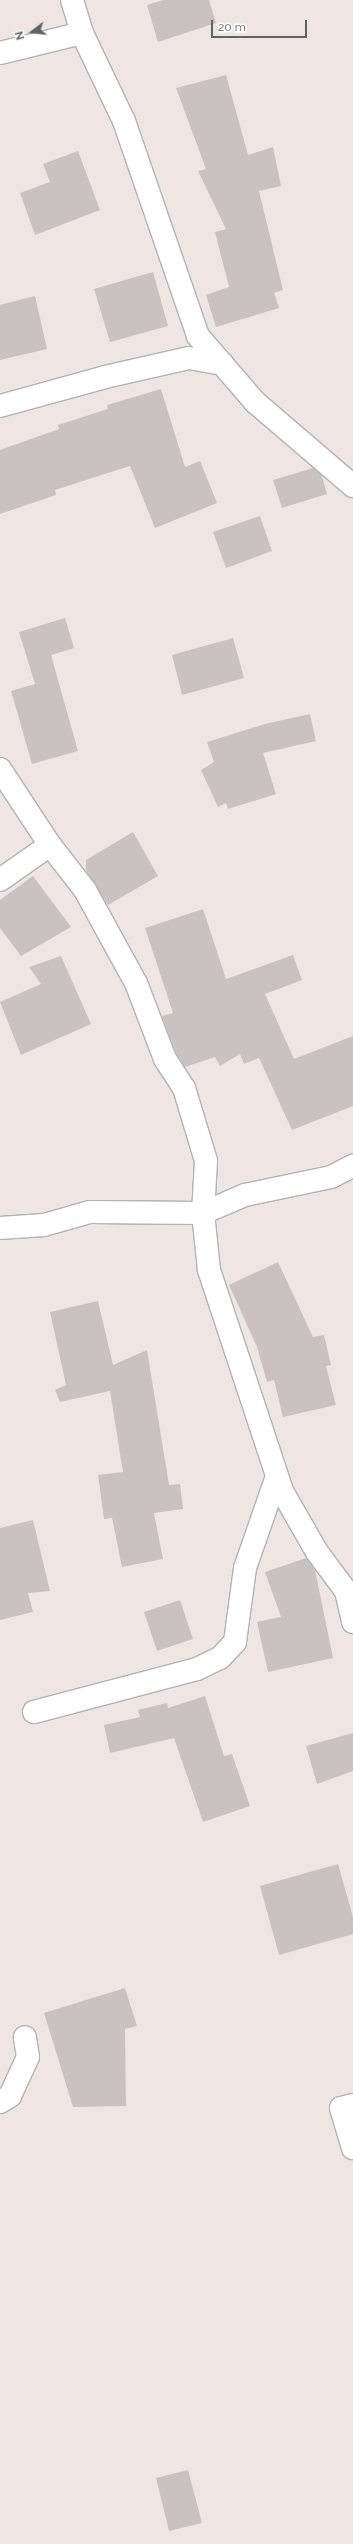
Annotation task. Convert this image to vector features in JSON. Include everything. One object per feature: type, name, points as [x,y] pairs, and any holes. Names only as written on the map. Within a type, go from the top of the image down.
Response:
[{"type":"street","points":[[72,0],[82,33],[124,121],[198,336],[255,402],[353,486]]},
{"type":"street","points":[[0,53],[82,33]]},
{"type":"street","points":[[0,406],[104,377],[189,358],[222,364]]},
{"type":"street","points":[[0,768],[50,845],[85,890],[136,983],[165,1059],[184,1088],[206,1162],[203,1213],[209,1270],[282,1491],[317,1552],[346,1591],[353,1622]]},
{"type":"street","points":[[0,880],[50,845]]},
{"type":"street","points":[[0,1228],[44,1225],[90,1212],[203,1213],[245,1195],[330,1177],[353,1166]]},
{"type":"street","points":[[34,1712],[197,1669],[220,1658],[235,1642],[245,1568],[277,1476]]},
{"type":"street","points":[[0,2102],[10,2096],[28,2057],[25,2037]]},
{"type":"street","points":[[353,2105],[342,2108],[353,2148]]},
{"type":"building","points":[[163,0],[209,0],[216,23],[158,42],[147,5]]},
{"type":"building","points":[[226,75],[248,155],[273,147],[281,186],[259,191],[283,290],[274,293],[279,308],[216,327],[206,295],[229,287],[215,232],[226,229],[198,171],[206,169],[176,88]]},
{"type":"building","points":[[78,151],[100,210],[35,235],[20,193],[50,182],[43,164]]},
{"type":"building","points":[[153,272],[168,326],[110,342],[94,289]]},
{"type":"building","points":[[35,296],[47,349],[0,360],[0,305]]},
{"type":"building","points":[[161,389],[185,467],[200,461],[217,503],[155,528],[130,466],[55,490],[56,495],[0,514],[0,450],[59,429],[58,425],[108,409],[107,405]]},
{"type":"building","points":[[313,468],[322,476],[327,494],[282,508],[273,480]]},
{"type":"building","points":[[260,516],[272,551],[226,568],[213,532]]},
{"type":"building","points":[[65,618],[74,648],[51,655],[78,751],[32,764],[11,691],[35,684],[19,632]]},
{"type":"building","points":[[233,638],[244,678],[182,695],[172,655]]},
{"type":"building","points":[[310,714],[316,741],[263,753],[276,794],[228,809],[226,803],[218,807],[201,770],[214,762],[207,742],[265,724]]},
{"type":"building","points":[[133,832],[158,876],[108,905],[86,870],[86,860]]},
{"type":"building","points":[[33,876],[71,927],[21,956],[0,928],[0,900]]},
{"type":"building","points":[[203,909],[226,979],[293,955],[302,980],[265,994],[294,1059],[353,1036],[353,1106],[292,1130],[259,1058],[244,1064],[240,1054],[220,1066],[215,1057],[185,1067],[176,1053],[162,1016],[173,1013],[145,928]]},
{"type":"building","points":[[61,956],[91,1024],[21,1055],[0,1002],[41,984],[29,967]]},
{"type":"building","points":[[278,1262],[313,1337],[324,1335],[331,1365],[326,1366],[336,1405],[283,1417],[274,1380],[267,1382],[257,1347],[229,1285]]},
{"type":"building","points":[[98,1301],[113,1365],[147,1350],[169,1485],[180,1484],[183,1509],[154,1513],[163,1559],[122,1567],[112,1518],[104,1519],[98,1475],[123,1472],[110,1391],[60,1402],[55,1390],[66,1385],[50,1312]]},
{"type":"building","points":[[33,1520],[50,1591],[28,1593],[33,1612],[0,1620],[0,1528]]},
{"type":"building","points":[[306,1558],[315,1570],[333,1658],[268,1672],[257,1622],[281,1617],[265,1572]]},
{"type":"building","points":[[180,1600],[193,1639],[157,1651],[144,1612]]},
{"type":"building","points":[[205,1696],[224,1756],[232,1754],[250,1806],[203,1822],[174,1738],[110,1753],[104,1725],[140,1717],[138,1710],[167,1703],[168,1708]]},
{"type":"building","points":[[353,1733],[353,1771],[317,1784],[306,1746]]},
{"type":"building","points":[[338,1864],[353,1917],[353,1934],[279,1955],[260,1886]]},
{"type":"building","points":[[125,1988],[137,2026],[125,2029],[126,2106],[73,2107],[44,2013]]},
{"type":"building","points":[[188,2470],[202,2523],[169,2531],[156,2478]]}]
